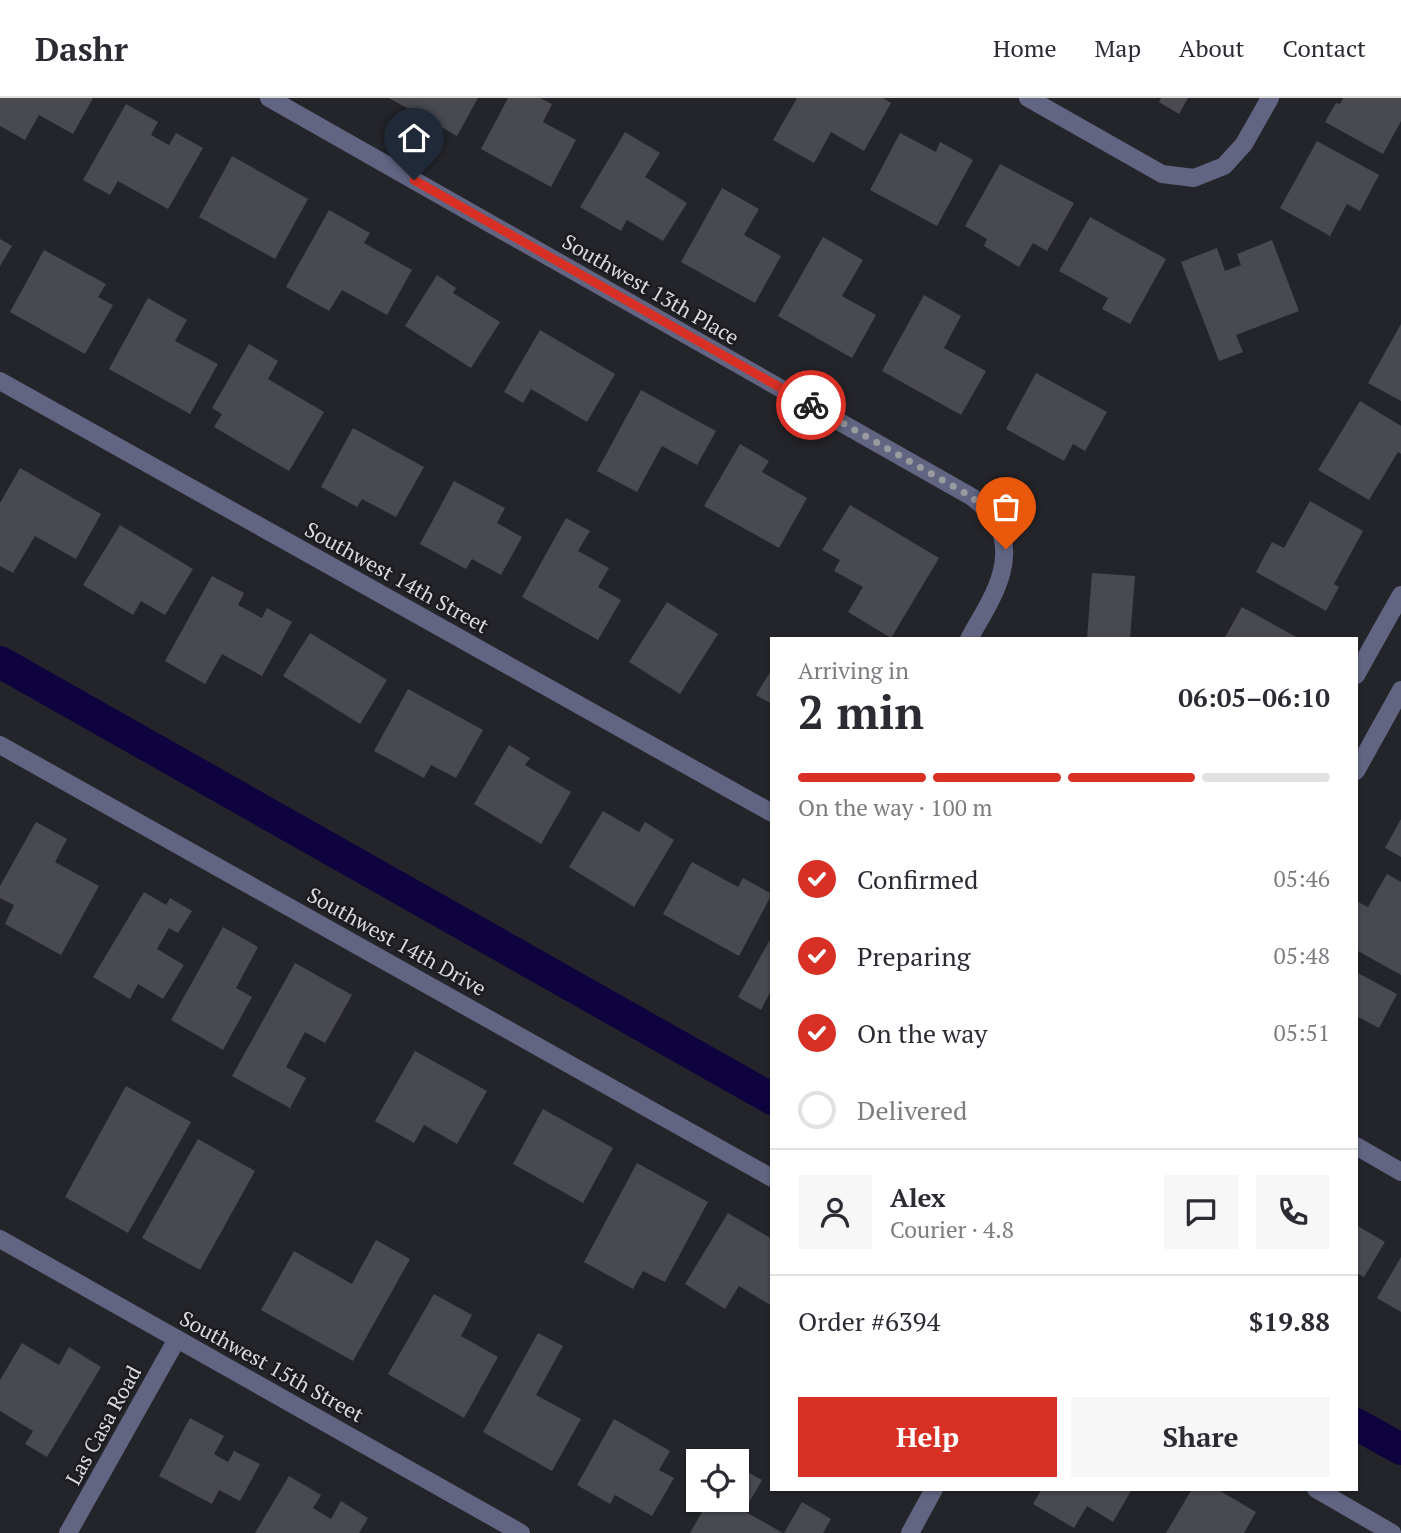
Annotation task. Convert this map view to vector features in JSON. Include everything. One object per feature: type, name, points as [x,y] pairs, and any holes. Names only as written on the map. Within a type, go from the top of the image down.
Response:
[{"type":"street","name":"Southwest 13th Place","points":[[269,98],[972,497],[996,519],[1006,549],[1001,581],[970,637]]},
{"type":"street","points":[[1028,98],[1162,174],[1194,178],[1224,166],[1244,144],[1270,98]]},
{"type":"street","name":"Southwest 14th Street","points":[[0,381],[770,812]]},
{"type":"street","points":[[1358,671],[1401,595]]},
{"type":"street","points":[[1358,767],[1401,690]]},
{"type":"street","name":"Southwest 14th Drive","points":[[0,745],[770,1177]]},
{"type":"street","points":[[1358,1147],[1401,1171]]},
{"type":"street","name":"Southwest 15th Street","points":[[0,1239],[521,1533]]},
{"type":"street","name":"Las Casa Road","points":[[68,1533],[177,1339]]},
{"type":"street","points":[[910,1533],[933,1491]]},
{"type":"street","points":[[1319,1491],[1392,1533]]},
{"type":"building","points":[[0,98],[93,98],[73,134],[39,115],[25,140],[0,126]]},
{"type":"building","points":[[389,98],[478,98],[457,136]]},
{"type":"building","points":[[508,98],[540,98],[552,104],[543,122],[576,140],[551,187],[481,149]]},
{"type":"building","points":[[797,98],[883,98],[891,103],[864,151],[831,132],[814,163],[773,140]]},
{"type":"building","points":[[1161,98],[1188,98],[1179,114],[1159,102]]},
{"type":"building","points":[[1343,98],[1401,98],[1401,121],[1383,154],[1325,122],[1336,103],[1340,104]]},
{"type":"building","points":[[126,104],[158,122],[151,135],[169,145],[176,133],[203,148],[168,209],[118,181],[110,195],[83,180]]},
{"type":"building","points":[[625,132],[660,153],[645,177],[687,203],[663,241],[627,220],[621,231],[580,207]]},
{"type":"building","points":[[900,133],[936,152],[940,142],[973,160],[937,226],[870,190]]},
{"type":"building","points":[[1317,141],[1379,175],[1360,211],[1347,204],[1330,236],[1280,208]]},
{"type":"building","points":[[232,156],[308,199],[275,259],[199,217]]},
{"type":"building","points":[[1000,164],[1074,203],[1047,251],[1033,243],[1019,267],[984,246],[987,239],[965,226]]},
{"type":"building","points":[[722,188],[759,209],[744,235],[781,256],[755,303],[681,262]]},
{"type":"building","points":[[329,210],[370,233],[364,243],[412,270],[387,315],[342,290],[329,311],[286,287]]},
{"type":"building","points":[[1090,217],[1166,259],[1130,324],[1102,309],[1108,298],[1059,271]]},
{"type":"building","points":[[823,237],[863,260],[842,296],[876,315],[852,358],[778,316]]},
{"type":"building","points":[[0,239],[12,246],[0,266]]},
{"type":"building","points":[[1272,240],[1299,311],[1236,335],[1243,352],[1219,361],[1181,262],[1217,248],[1225,271],[1241,265],[1237,254]]},
{"type":"building","points":[[44,250],[106,284],[98,297],[113,305],[85,354],[10,312]]},
{"type":"building","points":[[437,275],[456,288],[453,293],[500,322],[471,368],[405,326]]},
{"type":"building","points":[[924,295],[961,316],[944,348],[986,371],[961,415],[882,371]]},
{"type":"building","points":[[148,298],[187,320],[175,341],[218,364],[190,414],[109,369]]},
{"type":"building","points":[[1401,324],[1401,401],[1368,383]]},
{"type":"building","points":[[540,330],[615,374],[587,422],[531,389],[523,403],[504,392]]},
{"type":"building","points":[[249,344],[278,361],[268,379],[324,412],[289,471],[214,427],[222,414],[212,408]]},
{"type":"building","points":[[1036,373],[1107,412],[1085,451],[1073,444],[1064,461],[1006,429]]},
{"type":"building","points":[[641,390],[716,431],[697,465],[662,446],[637,492],[597,471]]},
{"type":"building","points":[[1360,401],[1401,426],[1401,454],[1398,452],[1369,500],[1318,470]]},
{"type":"building","points":[[353,428],[424,467],[396,517],[362,499],[357,507],[321,487]]},
{"type":"building","points":[[740,444],[769,461],[762,472],[807,498],[779,548],[704,506]]},
{"type":"building","points":[[20,468],[101,514],[76,559],[35,536],[13,573],[0,566],[0,503]]},
{"type":"building","points":[[454,481],[505,508],[497,523],[522,537],[501,575],[472,559],[466,569],[420,544]]},
{"type":"building","points":[[1310,501],[1363,531],[1334,584],[1339,587],[1326,611],[1256,572],[1272,542],[1284,548]]},
{"type":"building","points":[[850,505],[939,558],[889,637],[848,612],[863,587],[834,571],[840,560],[822,550]]},
{"type":"building","points":[[566,518],[590,531],[578,551],[609,568],[598,587],[621,600],[598,640],[522,597]]},
{"type":"building","points":[[120,525],[193,569],[165,615],[141,601],[133,615],[83,585]]},
{"type":"building","points":[[1092,573],[1135,576],[1130,637],[1087,637]]},
{"type":"building","points":[[212,576],[244,593],[238,605],[262,618],[267,608],[292,622],[262,676],[222,654],[205,684],[165,661]]},
{"type":"building","points":[[667,602],[718,634],[680,694],[629,662]]},
{"type":"building","points":[[1242,607],[1296,637],[1225,637]]},
{"type":"building","points":[[310,633],[387,680],[360,724],[283,676]]},
{"type":"building","points":[[770,672],[770,703],[756,695]]},
{"type":"building","points":[[408,689],[483,730],[456,778],[431,765],[424,778],[374,751]]},
{"type":"building","points":[[509,745],[530,758],[525,765],[571,792],[541,844],[474,804]]},
{"type":"building","points":[[603,811],[639,832],[645,822],[674,840],[634,907],[569,867]]},
{"type":"building","points":[[1401,819],[1401,857],[1385,848]]},
{"type":"building","points":[[36,822],[67,839],[55,862],[99,886],[61,955],[5,924],[14,905],[0,898],[0,886]]},
{"type":"building","points":[[692,862],[738,887],[743,878],[770,893],[770,898],[739,956],[663,914]]},
{"type":"building","points":[[1387,874],[1401,882],[1401,975],[1358,951],[1358,902],[1368,907]]},
{"type":"building","points":[[144,892],[166,905],[170,898],[192,911],[178,933],[169,928],[157,949],[184,965],[163,999],[138,984],[130,999],[93,977]]},
{"type":"building","points":[[223,927],[258,947],[236,988],[252,997],[223,1050],[171,1020]]},
{"type":"building","points":[[770,940],[770,993],[761,1010],[738,997]]},
{"type":"building","points":[[295,963],[352,995],[325,1043],[305,1032],[286,1067],[306,1078],[290,1108],[232,1076]]},
{"type":"building","points":[[1358,973],[1397,994],[1379,1028],[1358,1017]]},
{"type":"building","points":[[415,1051],[487,1091],[457,1144],[424,1125],[414,1143],[375,1121]]},
{"type":"building","points":[[126,1086],[191,1122],[128,1233],[65,1197]]},
{"type":"building","points":[[543,1109],[613,1148],[583,1203],[513,1164]]},
{"type":"building","points":[[198,1139],[255,1171],[200,1270],[142,1238]]},
{"type":"building","points":[[637,1163],[708,1202],[665,1282],[643,1271],[633,1289],[584,1262]]},
{"type":"building","points":[[728,1213],[770,1238],[770,1305],[739,1286],[725,1309],[685,1284]]},
{"type":"building","points":[[1358,1226],[1385,1242],[1364,1277],[1358,1274]]},
{"type":"building","points":[[376,1240],[410,1259],[353,1361],[261,1310],[294,1251],[352,1284]]},
{"type":"building","points":[[1401,1257],[1401,1312],[1377,1298]]},
{"type":"building","points":[[434,1294],[472,1315],[461,1336],[498,1357],[464,1418],[388,1374]]},
{"type":"building","points":[[538,1333],[563,1346],[536,1395],[581,1419],[552,1471],[483,1432]]},
{"type":"building","points":[[22,1343],[59,1365],[69,1347],[101,1367],[47,1457],[25,1444],[33,1431],[0,1411],[0,1380]]},
{"type":"building","points":[[190,1418],[224,1436],[214,1454],[228,1462],[234,1451],[260,1464],[240,1501],[219,1490],[212,1504],[159,1476]]},
{"type":"building","points":[[614,1419],[670,1451],[659,1470],[674,1478],[652,1516],[615,1495],[610,1504],[577,1485]]},
{"type":"building","points":[[749,1473],[762,1480],[749,1502]]},
{"type":"building","points":[[289,1476],[321,1495],[313,1508],[331,1519],[341,1501],[368,1518],[359,1533],[255,1533]]},
{"type":"building","points":[[1041,1491],[1131,1491],[1113,1522],[1087,1506],[1074,1528],[1033,1504]]},
{"type":"building","points":[[1191,1491],[1220,1491],[1256,1512],[1244,1533],[1166,1533]]},
{"type":"building","points":[[802,1502],[831,1519],[823,1533],[784,1533]]},
{"type":"building","points":[[702,1512],[746,1512],[783,1533],[690,1533]]},
{"type":"waterway","points":[[0,662],[770,1098]]},
{"type":"waterway","points":[[1358,1425],[1401,1449]]},
{"type":"way so far","points":[[811,405],[972,497],[996,519],[1006,549]]},
{"type":"route","points":[[414,180],[811,405]]}]
